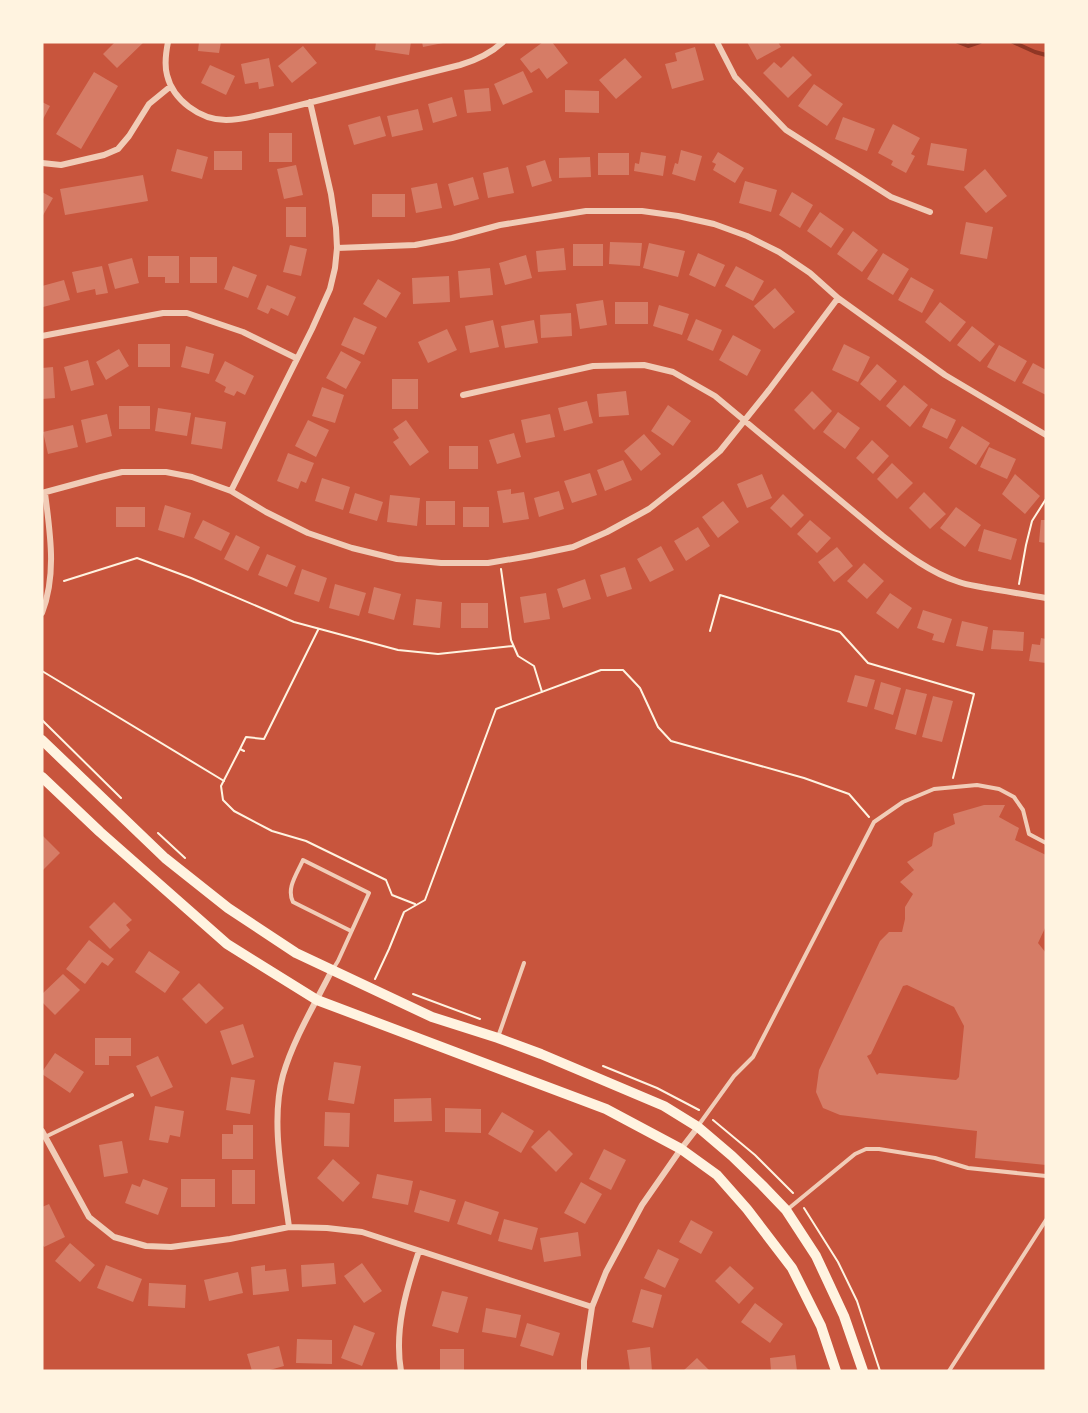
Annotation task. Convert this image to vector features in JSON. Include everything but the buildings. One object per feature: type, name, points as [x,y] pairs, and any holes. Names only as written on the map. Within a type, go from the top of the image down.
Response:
[{"type":"main road","points":[[42,740],[165,858],[228,908],[296,953],[432,1017],[498,1038],[664,1106],[698,1127],[739,1163],[786,1210],[816,1256],[844,1316],[863,1371]]},
{"type":"main road","points":[[42,777],[100,832],[227,944],[317,1000],[606,1109],[681,1149],[717,1175],[747,1209],[792,1268],[821,1326],[836,1371]]},
{"type":"street","points":[[168,42],[166,74],[178,97],[197,112],[210,118],[225,120],[243,118],[478,60],[503,42]]},
{"type":"street","points":[[717,42],[735,77],[786,130],[891,197],[930,212]]},
{"type":"street","points":[[42,163],[61,165],[104,155],[118,149],[149,105],[171,86]]},
{"type":"street","points":[[231,491],[312,329],[330,289],[335,268],[336,228],[310,102]]},
{"type":"street","points":[[337,248],[415,245],[500,225],[586,211],[642,211],[705,222],[747,236],[779,252],[810,273],[838,298],[945,375],[1046,435]]},
{"type":"street","points":[[42,613],[52,564],[51,539],[43,493],[122,472],[166,472],[192,477],[231,491],[266,512],[309,533],[352,548],[397,559],[441,563],[488,563],[573,547],[649,509],[720,451],[838,298]]},
{"type":"street","points":[[42,336],[163,313],[187,313],[243,332],[296,358]]},
{"type":"street","points":[[463,395],[592,366],[644,365],[674,372],[716,396],[883,536],[924,565],[959,582],[1046,598]]},
{"type":"street","points":[[289,1227],[279,1146],[278,1109],[283,1076],[299,1034],[332,970]]},
{"type":"street","points":[[584,1371],[591,1307],[606,1272],[642,1205],[698,1127]]},
{"type":"street","points":[[44,1134],[89,1217],[114,1237],[146,1246],[171,1247],[230,1239],[289,1227],[362,1232],[591,1307]]},
{"type":"street","points":[[401,1371],[398,1342],[402,1311],[419,1251]]},
{"type":"lane","points":[[698,1127],[734,1076],[753,1057],[874,822],[903,802],[934,789],[976,786],[999,789],[1014,797],[1023,810],[1029,834],[1046,843]]},
{"type":"lane","points":[[332,970],[351,931],[369,893],[303,860],[290,887],[293,902],[351,931]]},
{"type":"lane","points":[[498,1038],[524,963]]},
{"type":"lane","points":[[44,1134],[132,1095]]},
{"type":"lane","points":[[786,1210],[855,1154],[867,1149],[935,1158],[968,1168],[1046,1176]]},
{"type":"lane","points":[[949,1371],[1046,1220]]},
{"type":"path","points":[[1017,594],[1032,521],[1046,499]]},
{"type":"path","points":[[64,581],[137,558],[191,578],[294,622],[398,650],[438,654],[513,646]]},
{"type":"path","points":[[500,561],[511,640],[518,656],[534,666],[542,692]]},
{"type":"path","points":[[710,631],[720,595],[840,632],[868,663],[974,694],[951,788]]},
{"type":"path","points":[[319,629],[264,739],[246,737],[221,786],[223,800],[234,811],[272,831],[306,841],[386,880],[392,896],[417,905]]},
{"type":"path","points":[[375,979],[404,912],[425,900],[496,709],[601,670],[623,670],[639,688],[658,727],[671,741],[804,778],[849,794],[874,822]]},
{"type":"path","points":[[42,671],[224,781]]},
{"type":"path","points":[[240,749],[244,751]]},
{"type":"waterway","points":[[958,42],[968,46],[980,42]]},
{"type":"waterway","points":[[1013,42],[1046,55]]}]
